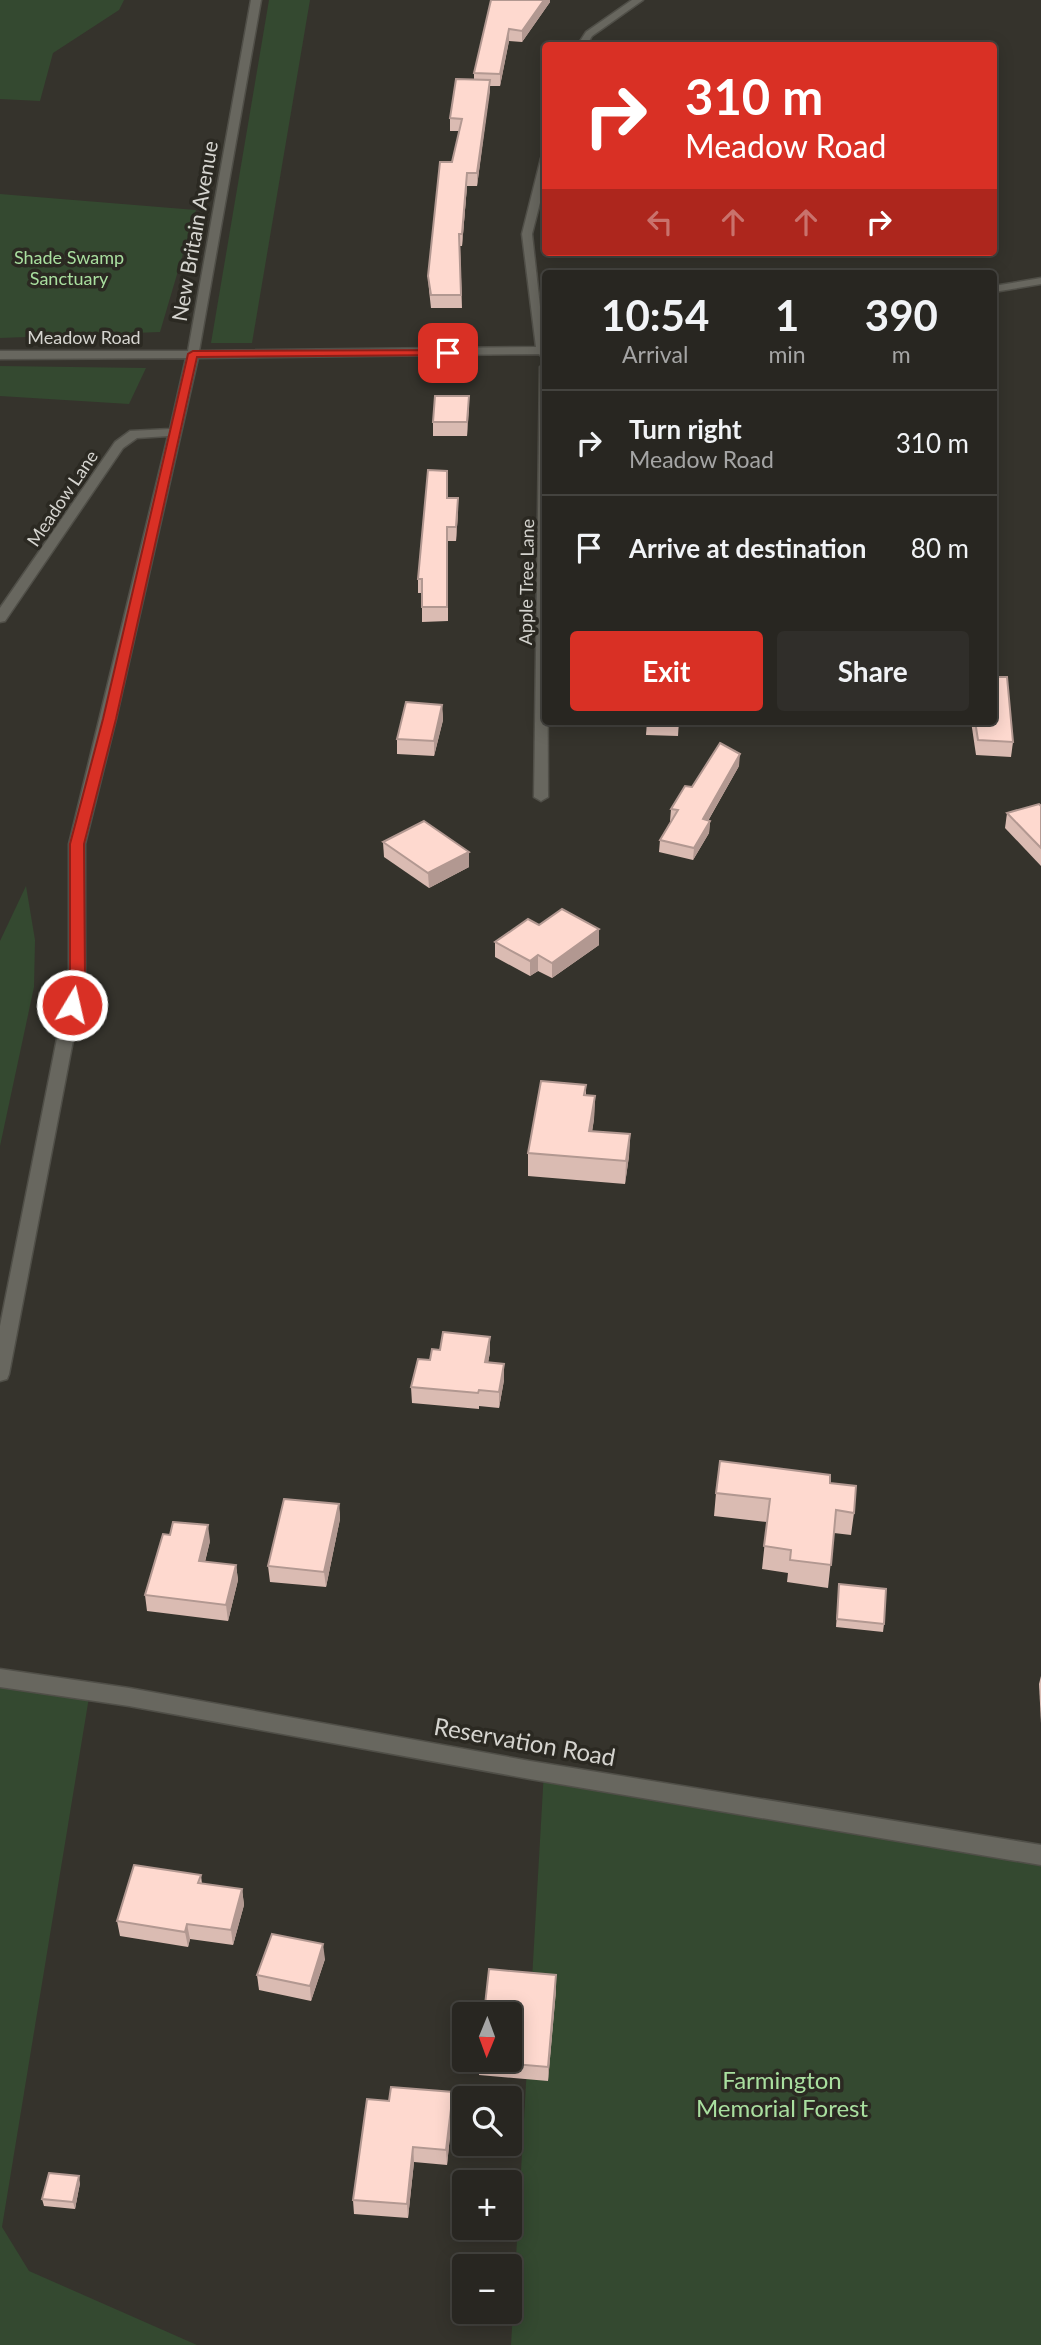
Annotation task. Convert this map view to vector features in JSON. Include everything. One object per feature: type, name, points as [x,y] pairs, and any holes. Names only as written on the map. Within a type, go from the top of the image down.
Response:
[{"type":"street","name":"New Britain Avenue","points":[[0,1374],[78,978],[77,844],[109,719],[193,354],[256,0]]},
{"type":"street","points":[[584,42],[589,34],[638,0]]},
{"type":"street","points":[[542,174],[527,234],[539,340],[542,346]]},
{"type":"street","points":[[997,288],[1041,281]]},
{"type":"street","name":"Meadow Road","points":[[0,355],[542,352]]},
{"type":"street","name":"Meadow Lane","points":[[0,618],[119,445],[134,434],[174,432]]},
{"type":"street","name":"Apple Tree Lane","points":[[541,797],[542,711]]},
{"type":"street","name":"Reservation Road","points":[[0,1678],[129,1697],[517,1767],[1041,1855]]},
{"type":"green space","points":[[0,0],[124,0],[119,10],[53,53],[40,101],[0,99]]},
{"type":"green space","points":[[269,0],[310,0],[252,343],[211,343]]},
{"type":"green space","name":"Shade Swamp Sanctuary","points":[[0,194],[196,210],[160,332],[0,338]]},
{"type":"green space","points":[[0,366],[146,368],[129,404],[0,396]]},
{"type":"green space","points":[[26,886],[35,940],[34,987],[0,1146],[0,941]]},
{"type":"green space","points":[[0,1678],[90,1691],[2,2227],[29,2271],[197,2345],[0,2345]]},
{"type":"green space","name":"Farmington Memorial Forest","points":[[544,1771],[1041,1855],[1041,2345],[511,2345],[512,2324],[522,2324],[522,2254],[516,2254],[517,2240],[522,2240],[522,2154]]},
{"type":"building","points":[[491,0],[544,0],[522,31],[509,29],[500,74],[474,73]]},
{"type":"building","points":[[456,79],[490,80],[477,173],[467,173],[462,234],[459,234],[461,295],[431,295],[428,276],[440,162],[452,162],[462,119],[450,118]]},
{"type":"building","points":[[435,396],[469,396],[467,422],[433,422]]},
{"type":"building","points":[[428,470],[447,471],[447,498],[458,498],[456,527],[447,527],[447,607],[422,607],[422,579],[418,579]]},
{"type":"building","points":[[997,677],[1007,677],[1013,742],[978,740],[976,725],[997,725]]},
{"type":"building","points":[[406,702],[442,705],[434,741],[397,739]]},
{"type":"building","points":[[720,743],[740,754],[703,819],[710,821],[694,848],[660,840],[678,810],[671,809],[685,786],[692,787]]},
{"type":"building","points":[[1039,804],[1041,806],[1041,848],[1007,813]]},
{"type":"building","points":[[424,821],[469,852],[428,873],[383,842]]},
{"type":"building","points":[[562,909],[599,929],[552,963],[538,955],[530,961],[495,942],[528,919],[539,925]]},
{"type":"building","points":[[541,1081],[586,1085],[584,1095],[595,1096],[589,1131],[630,1134],[626,1161],[528,1153]]},
{"type":"building","points":[[443,1332],[490,1337],[485,1362],[504,1364],[499,1392],[479,1390],[478,1393],[411,1387],[418,1359],[430,1360],[432,1349],[440,1350]]},
{"type":"building","points":[[720,1461],[830,1475],[830,1483],[856,1486],[854,1513],[836,1510],[831,1565],[790,1560],[791,1550],[764,1546],[770,1499],[716,1493]]},
{"type":"building","points":[[284,1499],[339,1504],[324,1572],[268,1566]]},
{"type":"building","points":[[173,1522],[208,1525],[199,1561],[236,1565],[226,1605],[145,1595],[163,1534],[170,1535]]},
{"type":"building","points":[[839,1584],[886,1589],[884,1624],[837,1619]]},
{"type":"building","points":[[134,1865],[201,1875],[198,1883],[242,1889],[231,1930],[187,1924],[185,1932],[117,1921]]},
{"type":"building","points":[[272,1934],[323,1944],[310,1986],[257,1975]]},
{"type":"building","points":[[489,1969],[556,1975],[548,2067],[522,2065],[522,2002],[485,2002]]},
{"type":"building","points":[[391,2087],[452,2092],[446,2150],[413,2147],[407,2204],[353,2200],[367,2099],[389,2101]]},
{"type":"building","points":[[49,2173],[79,2176],[73,2202],[42,2199]]},
{"type":"route","points":[[72,1005],[78,978],[77,844],[109,719],[193,354],[448,353]]}]
